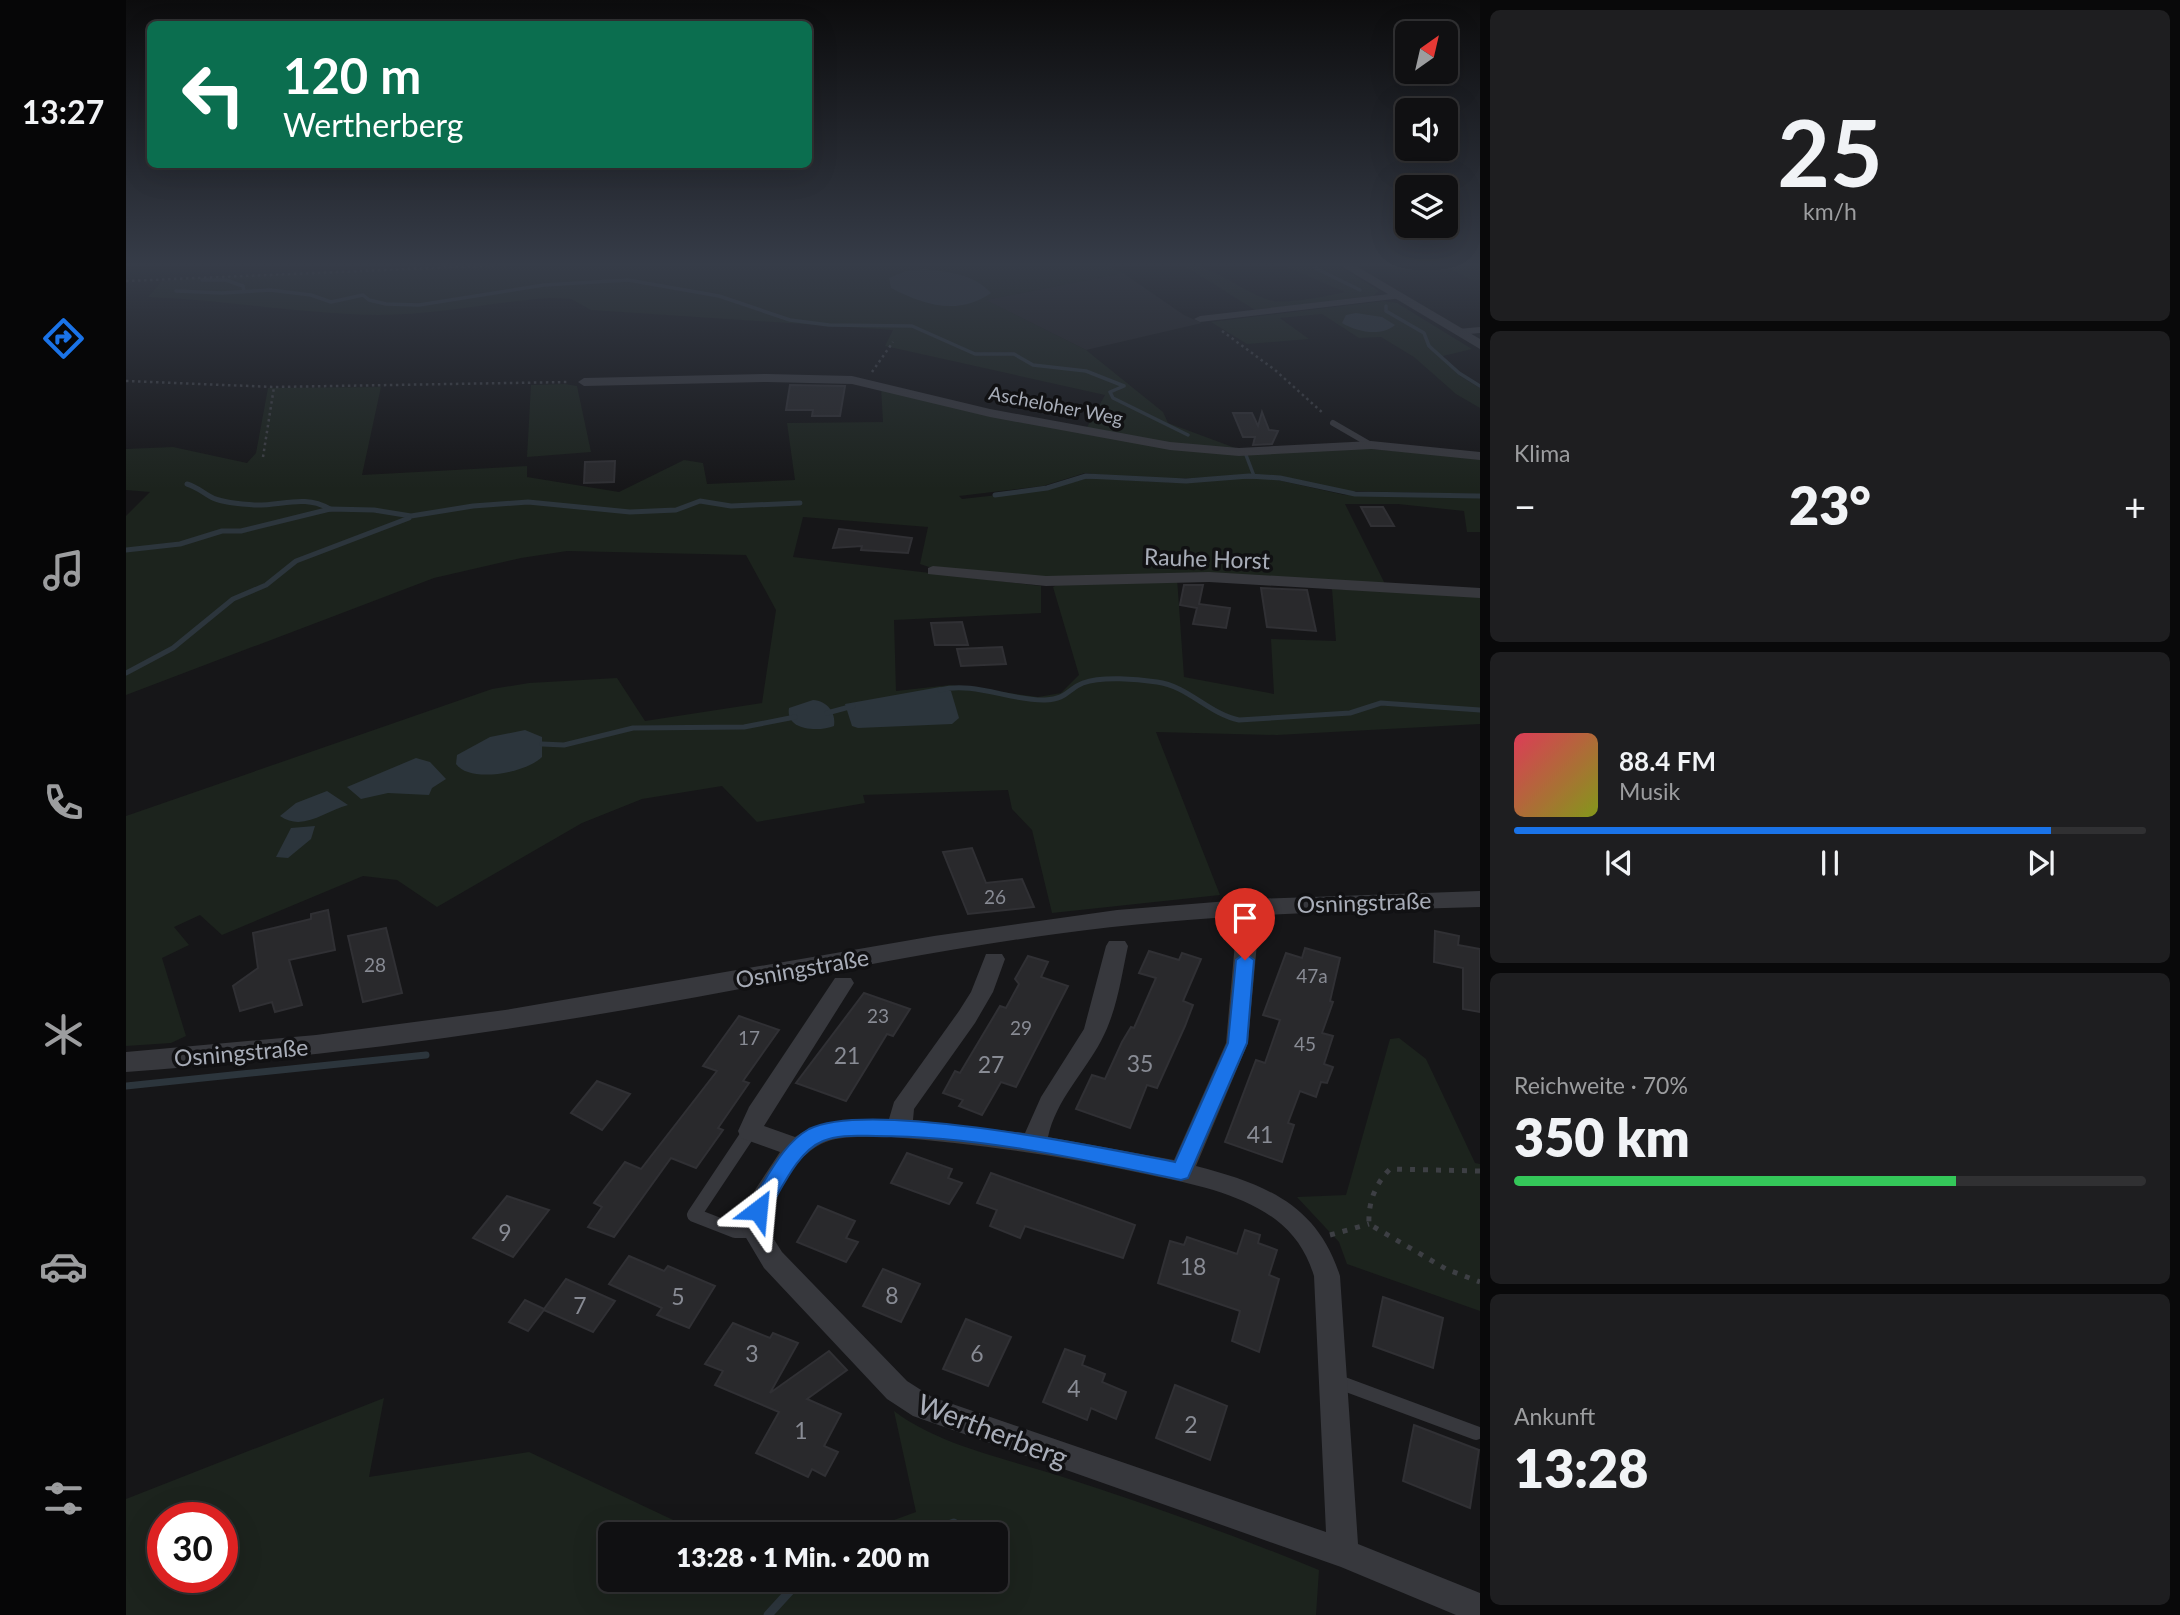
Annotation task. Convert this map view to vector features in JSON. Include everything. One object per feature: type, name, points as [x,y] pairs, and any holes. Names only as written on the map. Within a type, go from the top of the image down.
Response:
[{"type":"street","name":"Ascheloher Weg","points":[[584,382],[812,378],[865,382],[990,413],[1170,446],[1239,452],[1371,445],[1480,456]]},
{"type":"street","name":"Rauhe Horst","points":[[933,571],[1046,581],[1209,577],[1480,593]]},
{"type":"street","name":"Osningstraße","points":[[126,1062],[327,1044],[439,1030],[631,1000],[873,955],[1114,919],[1242,906],[1480,899]]},
{"type":"street","points":[[1181,1172],[1237,1043],[1247,932]]},
{"type":"street","points":[[1034,1145],[1037,1126],[1105,1008],[1117,946]]},
{"type":"street","points":[[901,1129],[902,1108],[967,1017],[982,992],[994,959]]},
{"type":"street","points":[[797,1148],[750,1131],[758,1113],[843,982]]},
{"type":"street","points":[[755,1231],[758,1210],[797,1148],[817,1134],[837,1130],[901,1129],[1034,1145],[1181,1172],[1247,1191],[1278,1207],[1298,1223],[1311,1240],[1322,1257],[1327,1276],[1343,1553]]},
{"type":"street","name":"Wertherberg","points":[[755,1231],[773,1260],[897,1390],[923,1407],[1343,1553],[1480,1609]]},
{"type":"lane","points":[[1333,423],[1371,445]]},
{"type":"lane","points":[[750,1131],[694,1215],[736,1231],[755,1231]]},
{"type":"lane","points":[[1334,1380],[1476,1433]]},
{"type":"path","points":[[1233,338],[1289,379],[1333,423]]},
{"type":"path","points":[[865,382],[893,342]]},
{"type":"path","points":[[126,381],[274,387],[584,382]]},
{"type":"path","points":[[263,457],[274,387]]},
{"type":"path","points":[[1369,1224],[1367,1212],[1381,1176],[1390,1170],[1480,1171]]},
{"type":"path","points":[[1311,1240],[1369,1224],[1446,1269],[1480,1282]]},
{"type":"shaded area","points":[[889,338],[1063,338],[1086,350],[1163,412],[1168,423],[1238,449],[1170,443],[1086,429],[1105,395],[885,346]]},
{"type":"shaded area","points":[[1063,338],[1136,338],[1086,350]]},
{"type":"shaded area","points":[[1238,338],[1309,339],[1247,344]]},
{"type":"shaded area","points":[[1383,338],[1455,338],[1472,349],[1439,357],[1460,376],[1480,388],[1480,408],[1456,394],[1414,357]]},
{"type":"shaded area","points":[[531,385],[577,386],[591,452],[527,457]]},
{"type":"shaded area","points":[[381,387],[362,475],[527,466],[527,477],[619,492],[684,460],[703,463],[707,484],[795,480],[787,423],[883,422],[881,387],[982,413],[1169,448],[1238,454],[1358,448],[1480,458],[1480,494],[1345,491],[1265,475],[1146,480],[1085,473],[1043,486],[959,496],[962,499],[1042,490],[1088,478],[1185,483],[1264,477],[1345,495],[1480,497],[1480,532],[1467,532],[1464,511],[1398,504],[1345,504],[1386,586],[1177,574],[1025,577],[932,568],[920,564],[928,527],[803,517],[793,557],[1041,586],[1041,613],[894,620],[896,691],[950,685],[1038,697],[1061,693],[1079,675],[1053,587],[1061,583],[1177,578],[1184,677],[1274,694],[1271,639],[1336,641],[1332,589],[1480,596],[1480,724],[1277,735],[1156,732],[1220,895],[1052,913],[1032,830],[1012,809],[1008,790],[863,795],[865,803],[757,822],[722,786],[642,799],[582,823],[437,907],[397,880],[363,876],[222,935],[200,915],[174,927],[189,945],[162,958],[186,1036],[171,1043],[126,1046],[126,816],[492,689],[529,683],[617,678],[645,721],[762,703],[776,610],[746,555],[567,551],[521,558],[434,578],[126,695],[126,516],[150,492],[126,490],[126,449],[173,447],[247,463],[256,453],[268,388]]},
{"type":"shaded area","points":[[940,687],[951,691],[959,718],[952,724],[858,728],[852,726],[845,704]]},
{"type":"shaded area","points":[[813,700],[830,708],[834,716],[834,726],[812,729],[792,721],[789,708]]},
{"type":"shaded area","points":[[525,730],[542,737],[542,757],[525,767],[486,775],[463,770],[456,764],[457,755],[490,737]]},
{"type":"shaded area","points":[[416,758],[430,762],[446,779],[432,788],[429,795],[388,793],[361,799],[347,787]]},
{"type":"shaded area","points":[[327,791],[348,805],[306,821],[297,822],[280,816],[296,803]]},
{"type":"shaded area","points":[[315,826],[311,839],[288,858],[276,857],[291,828]]},
{"type":"shaded area","points":[[1399,1038],[1426,1059],[1475,1163],[1480,1164],[1480,1311],[1347,1264],[1339,1242],[1297,1197],[1346,1195],[1390,1039]]},
{"type":"shaded area","points":[[384,1398],[369,1477],[529,1452],[677,1522],[598,1522],[598,1592],[1008,1592],[1008,1522],[889,1522],[916,1512],[894,1411],[932,1434],[953,1443],[1159,1510],[1319,1570],[1316,1615],[126,1615],[126,1499]]},
{"type":"building","points":[[790,385],[845,386],[840,416],[812,416],[813,410],[786,410]]},
{"type":"building","points":[[1262,412],[1269,430],[1278,431],[1272,444],[1253,445],[1255,437],[1243,437],[1233,413],[1252,413],[1258,426]]},
{"type":"building","points":[[615,461],[614,482],[584,483],[585,462]]},
{"type":"building","points":[[1361,507],[1383,507],[1394,526],[1371,526]]},
{"type":"building","points":[[839,529],[912,538],[908,553],[861,550],[862,546],[833,548]]},
{"type":"building","points":[[1184,585],[1203,585],[1199,604],[1230,608],[1226,628],[1193,624],[1197,608],[1180,605]]},
{"type":"building","points":[[1261,588],[1307,590],[1316,631],[1267,627]]},
{"type":"building","points":[[962,622],[968,645],[935,645],[931,623]]},
{"type":"building","points":[[1002,647],[1006,664],[961,666],[957,649]]},
{"type":"building","points":[[972,848],[986,883],[1022,879],[1034,907],[968,914],[943,852]]},
{"type":"building","points":[[328,910],[335,950],[289,960],[302,1005],[275,1012],[272,1002],[240,1011],[233,986],[258,968],[253,933],[311,919],[311,914]]},
{"type":"building","points":[[386,928],[402,993],[363,1002],[348,936]]},
{"type":"building","points":[[1435,931],[1459,936],[1458,945],[1480,949],[1480,1012],[1463,1009],[1463,968],[1434,962]]},
{"type":"building","points":[[1305,948],[1340,958],[1330,1001],[1333,1002],[1322,1033],[1333,1036],[1324,1064],[1333,1067],[1327,1083],[1321,1082],[1316,1097],[1300,1091],[1288,1123],[1294,1125],[1282,1162],[1225,1142],[1256,1060],[1265,1063],[1280,1020],[1263,1015],[1286,953],[1302,958]]},
{"type":"building","points":[[1149,951],[1179,960],[1182,953],[1201,959],[1183,1001],[1193,1005],[1185,1026],[1157,1088],[1147,1085],[1130,1128],[1076,1109],[1092,1075],[1105,1079],[1122,1042],[1131,1027],[1134,1028],[1156,978],[1139,973]]},
{"type":"building","points":[[1028,956],[1048,962],[1041,977],[1068,986],[1016,1087],[1001,1082],[982,1115],[959,1106],[963,1100],[943,1093],[955,1071],[960,1073],[1000,1006],[1006,1008],[1019,984],[1015,979]]},
{"type":"building","points":[[864,993],[910,1009],[893,1036],[887,1034],[846,1101],[796,1083]]},
{"type":"building","points":[[739,1016],[779,1030],[743,1081],[749,1083],[718,1128],[723,1130],[696,1168],[671,1158],[614,1237],[588,1227],[602,1207],[594,1203],[625,1162],[641,1169],[717,1071],[703,1066]]},
{"type":"building","points":[[597,1081],[630,1094],[602,1130],[571,1113]]},
{"type":"building","points":[[907,1153],[952,1169],[948,1178],[962,1183],[949,1204],[891,1183]]},
{"type":"building","points":[[991,1173],[1135,1225],[1123,1258],[1025,1226],[1020,1238],[990,1226],[997,1210],[977,1203]]},
{"type":"building","points":[[507,1196],[549,1210],[513,1257],[473,1238]]},
{"type":"building","points":[[818,1206],[855,1221],[846,1238],[858,1242],[846,1262],[797,1242]]},
{"type":"building","points":[[1245,1230],[1260,1235],[1258,1243],[1277,1250],[1269,1275],[1279,1279],[1259,1352],[1232,1341],[1240,1311],[1158,1283],[1170,1241],[1184,1245],[1187,1237],[1237,1254]]},
{"type":"building","points":[[629,1256],[664,1271],[668,1266],[715,1286],[689,1328],[657,1315],[662,1308],[609,1284]]},
{"type":"building","points":[[883,1269],[920,1284],[901,1322],[863,1306]]},
{"type":"building","points":[[566,1279],[615,1301],[593,1332],[544,1310],[528,1331],[509,1322],[525,1300],[544,1309]]},
{"type":"building","points":[[1383,1297],[1443,1318],[1433,1368],[1373,1346]]},
{"type":"building","points":[[966,1319],[1011,1337],[988,1386],[943,1369]]},
{"type":"building","points":[[733,1323],[770,1338],[773,1333],[798,1343],[770,1393],[829,1351],[847,1370],[807,1399],[841,1414],[824,1446],[838,1452],[825,1476],[812,1469],[808,1477],[756,1453],[779,1412],[715,1385],[723,1371],[705,1364]]},
{"type":"building","points":[[1065,1349],[1085,1356],[1082,1365],[1105,1374],[1102,1382],[1126,1392],[1116,1419],[1091,1408],[1087,1420],[1043,1402]]},
{"type":"building","points":[[1175,1385],[1227,1406],[1210,1460],[1156,1438]]},
{"type":"building","points":[[1414,1425],[1479,1450],[1470,1508],[1403,1481]]},
{"type":"waterway","points":[[940,338],[975,354],[1014,354],[1033,365],[1086,371],[1124,386],[1110,392],[1113,398],[1188,435]]},
{"type":"waterway","points":[[1426,338],[1429,346],[1459,373],[1480,386]]},
{"type":"waterway","points":[[1246,455],[1254,476]]},
{"type":"waterway","points":[[995,495],[1047,488],[1086,476],[1186,481],[1249,476],[1280,478],[1355,494],[1480,496]]},
{"type":"waterway","points":[[1084,477],[1100,477]]},
{"type":"waterway","points":[[1240,477],[1260,477]]},
{"type":"waterway","points":[[187,484],[226,502],[264,505],[302,501],[330,509]]},
{"type":"waterway","points":[[330,509],[374,510],[411,516],[473,506],[528,502],[630,512],[676,510],[700,501],[731,506],[800,503]]},
{"type":"waterway","points":[[126,550],[180,544],[222,531],[241,531],[330,509]]},
{"type":"waterway","points":[[126,673],[173,648],[233,599],[266,585],[296,561],[409,518]]},
{"type":"waterway","points":[[940,690],[979,689],[1019,698],[1045,700],[1063,696],[1078,685],[1091,681],[1140,680],[1179,689],[1218,712],[1239,720],[1350,713],[1381,703],[1480,710]]},
{"type":"waterway","points":[[827,713],[853,706]]},
{"type":"waterway","points":[[542,744],[564,745],[633,728],[744,727],[795,717]]},
{"type":"waterway","points":[[126,1086],[426,1055]]},
{"type":"waterway","points":[[768,1615],[789,1592]]},
{"type":"route","points":[[758,1210],[775,1179],[797,1148],[817,1134],[846,1129],[959,1133],[1105,1156],[1181,1172],[1237,1043],[1245,960]]}]
